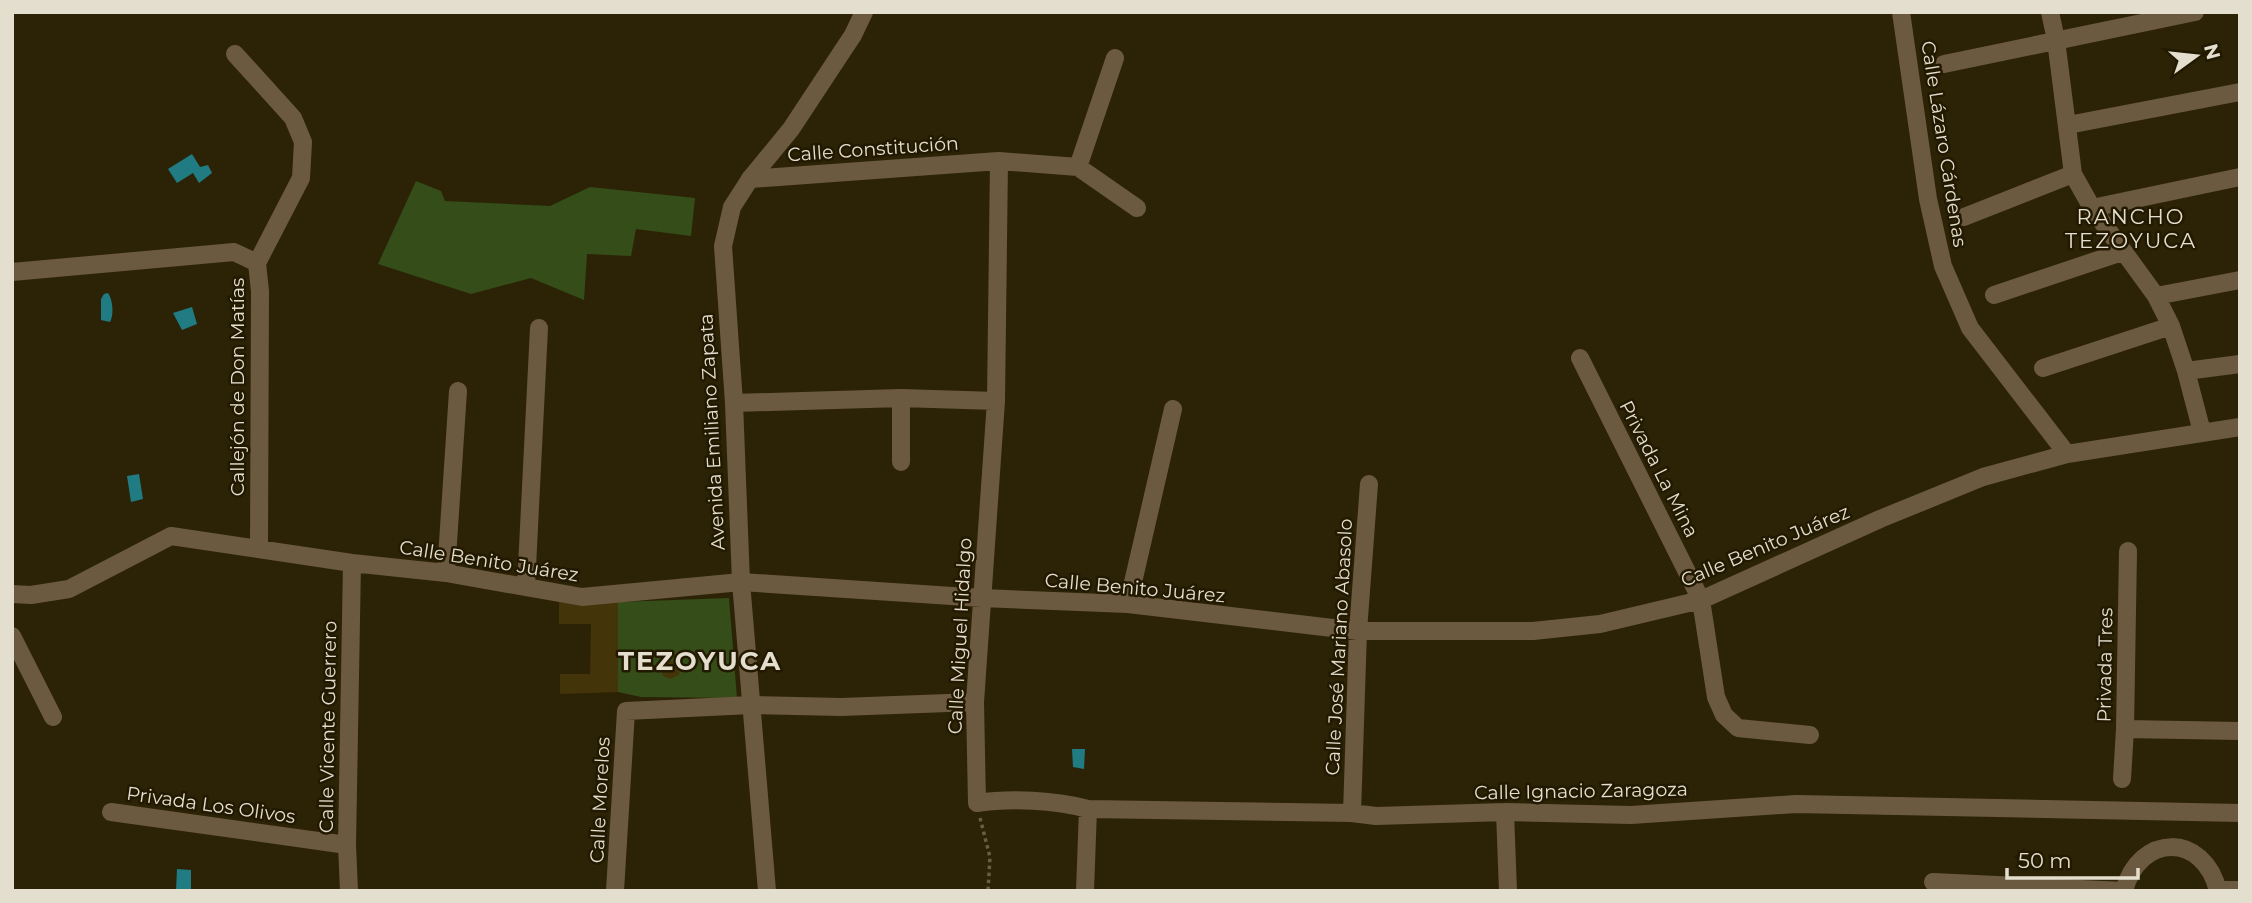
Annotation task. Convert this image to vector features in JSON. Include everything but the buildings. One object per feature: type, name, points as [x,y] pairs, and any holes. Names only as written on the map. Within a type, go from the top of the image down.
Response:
[{"type":"street","name":"Avenida Emiliano Zapata","points":[[767,891],[741,582],[734,403],[723,246],[732,207],[750,179],[791,130],[853,35],[864,12]]},
{"type":"street","name":"Calle Lázaro Cárdenas","points":[[1901,12],[1928,199],[1943,266],[1970,328],[2067,454]]},
{"type":"street","points":[[2050,12],[2073,174],[2092,208],[2156,296],[2171,326],[2202,432]]},
{"type":"street","points":[[1944,64],[2195,12]]},
{"type":"street","points":[[235,54],[293,118],[303,142],[301,178],[257,263]]},
{"type":"street","points":[[1115,58],[1078,167],[1137,208]]},
{"type":"street","points":[[2068,124],[2240,92]]},
{"type":"street","name":"Calle Constitución","points":[[750,179],[999,161],[1078,167]]},
{"type":"street","name":"Calle Miguel Hidalgo","points":[[976,803],[975,702],[996,401],[999,161]]},
{"type":"street","points":[[1964,217],[2073,174]]},
{"type":"street","points":[[2092,208],[2240,177]]},
{"type":"street","name":"Callejón de Don Matías","points":[[12,272],[234,252],[257,263],[260,291],[259,548]]},
{"type":"street","points":[[1994,295],[2122,252]]},
{"type":"street","points":[[2156,296],[2240,281]]},
{"type":"street","points":[[2043,369],[2171,326]]},
{"type":"street","points":[[526,587],[539,328]]},
{"type":"street","name":"Privada La Mina","points":[[1580,358],[1701,600],[1716,697],[1724,715],[1738,727],[1810,735]]},
{"type":"street","points":[[2186,371],[2240,364]]},
{"type":"street","points":[[446,573],[458,391]]},
{"type":"street","points":[[901,398],[901,462]]},
{"type":"street","points":[[734,403],[901,398],[996,401]]},
{"type":"street","points":[[1128,604],[1173,408]]},
{"type":"street","name":"Calle Benito Juárez","points":[[12,594],[31,595],[69,589],[171,536],[352,563],[446,573],[582,597],[741,582],[982,598],[1128,604],[1357,631],[1533,631],[1600,624],[1701,600],[1880,519],[1983,477],[2067,454],[2240,427]]},
{"type":"street","name":"Calle José Mariano Abasolo","points":[[1352,813],[1357,631],[1369,484]]},
{"type":"street","name":"Privada Tres","points":[[2122,779],[2128,551]]},
{"type":"street","name":"Calle Vicente Guerrero","points":[[349,891],[347,845],[352,563]]},
{"type":"street","points":[[12,636],[53,717]]},
{"type":"street","points":[[751,705],[841,707],[975,702]]},
{"type":"street","name":"Calle Morelos","points":[[615,891],[626,711],[751,705]]},
{"type":"street","points":[[2125,729],[2240,731]]},
{"type":"street","points":[[976,803],[996,800],[1021,801],[1071,804],[1088,809],[1085,891]]},
{"type":"street","name":"Calle Ignacio Zaragoza","points":[[1088,809],[1352,813],[1376,816],[1505,813],[1631,816],[1796,804],[2240,813]]},
{"type":"street","name":"Privada Los Olivos","points":[[111,812],[347,845]]},
{"type":"street","points":[[1505,813],[1508,891]]},
{"type":"street","points":[[1933,882],[2124,891],[2128,875],[2137,862],[2150,852],[2180,848],[2194,853],[2206,863],[2215,876],[2218,891],[2240,890]]},
{"type":"path","points":[[976,803],[990,857],[988,891]]},
{"type":"green space","points":[[416,181],[441,191],[445,201],[550,206],[590,187],[695,198],[691,236],[636,229],[631,256],[587,254],[584,300],[531,278],[471,294],[378,264]]},
{"type":"green space","points":[[729,598],[737,698],[641,697],[618,692],[618,602]]},
{"type":"water","points":[[192,154],[200,167],[208,165],[212,173],[199,183],[193,173],[177,183],[168,169]]},
{"type":"water","points":[[108,293],[112,308],[110,322],[101,320],[101,299]]},
{"type":"water","points":[[192,307],[197,324],[182,330],[173,313]]},
{"type":"water","points":[[139,474],[143,499],[131,502],[127,476]]},
{"type":"water","points":[[1072,749],[1085,749],[1084,769],[1073,767]]},
{"type":"water","points":[[177,869],[191,870],[191,891],[176,891]]},
{"type":"district","name":"RANCHO TEZOYUCA","points":[[2131,228]]},
{"type":"district","name":"TEZOYUCA","points":[[700,661]]}]
